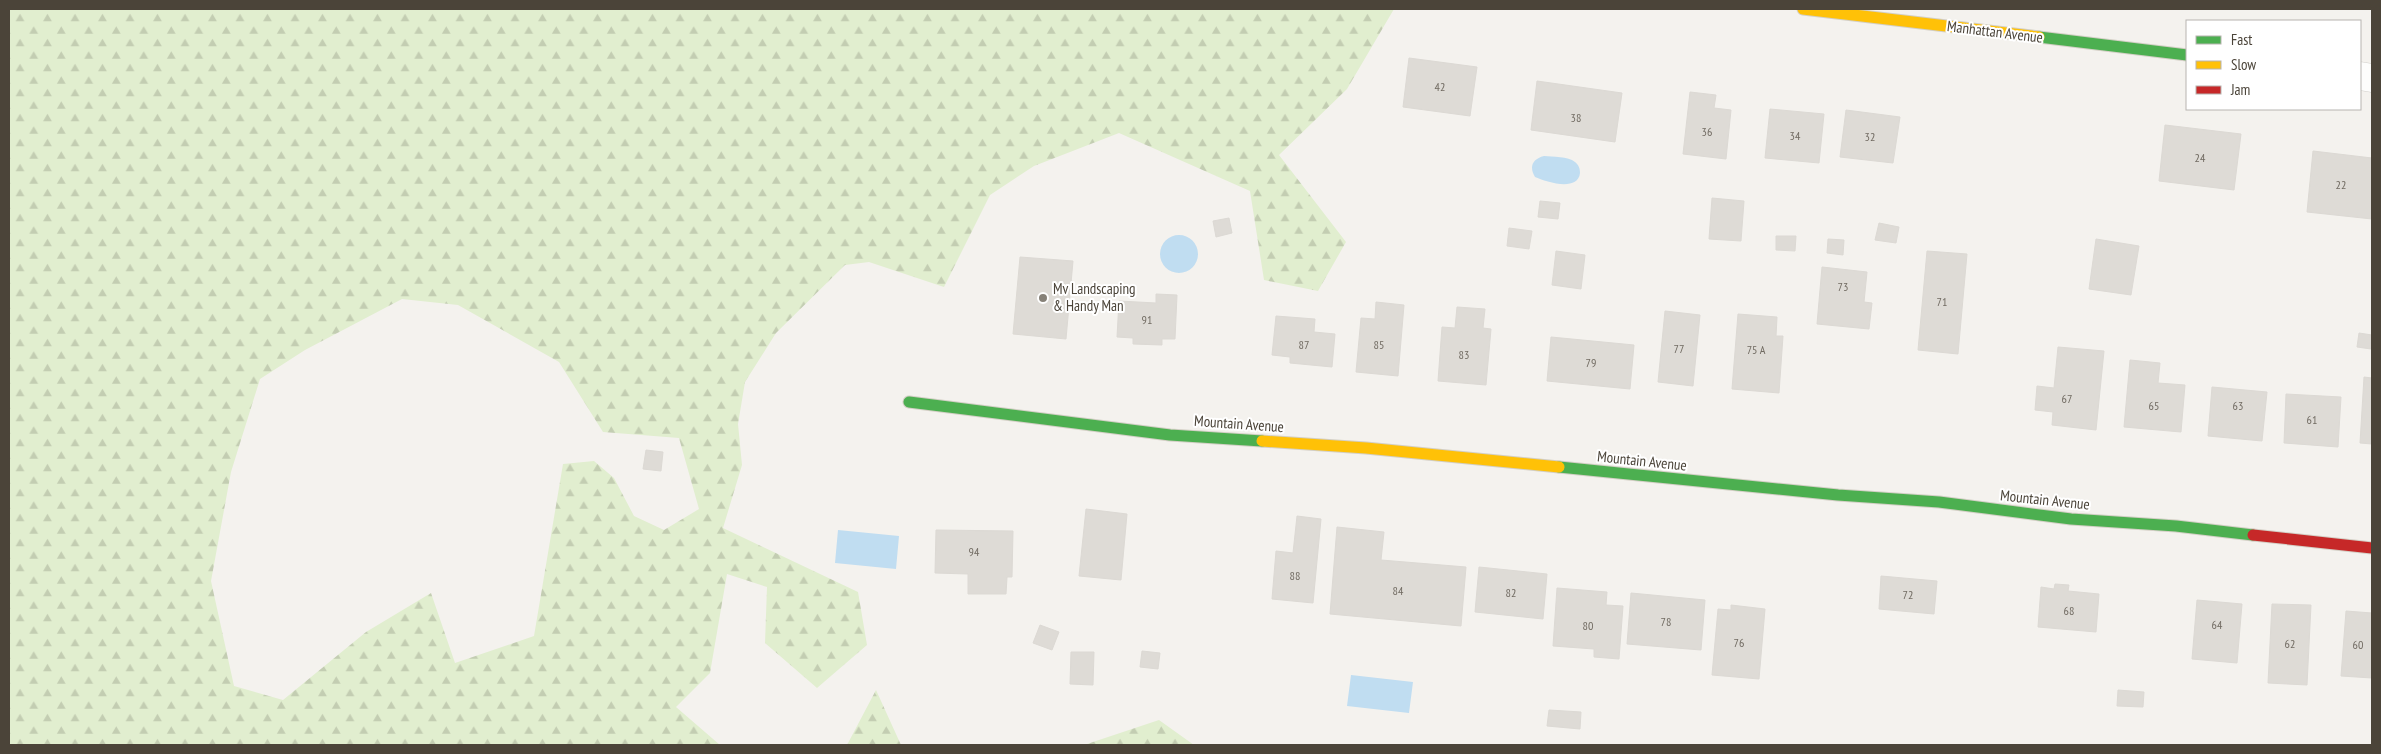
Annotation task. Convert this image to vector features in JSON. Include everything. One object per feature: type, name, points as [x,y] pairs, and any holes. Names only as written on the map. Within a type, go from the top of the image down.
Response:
[{"type":"street","name":"Manhattan Avenue","points":[[1803,9],[2186,56]]},
{"type":"street","name":"Mountain Avenue","points":[[910,402],[1170,435],[1366,448],[1838,495],[1938,502],[2071,519],[2176,526],[2372,548]]},
{"type":"green space","points":[[9,9],[1394,9],[1347,89],[1279,155],[1346,242],[1318,291],[1264,280],[1250,191],[1119,133],[1034,166],[990,195],[944,287],[869,262],[845,265],[776,333],[745,382],[738,424],[742,465],[723,528],[858,592],[867,645],[817,688],[765,643],[767,587],[727,574],[710,673],[676,707],[720,745],[9,745]],"holes":[[[402,299],[458,305],[559,362],[603,432],[679,438],[699,509],[664,530],[634,516],[614,478],[594,461],[563,464],[534,636],[455,663],[431,593],[366,632],[283,700],[234,686],[211,581],[231,472],[260,379],[305,350]]]},
{"type":"green space","points":[[876,690],[901,745],[847,745]]},
{"type":"green space","points":[[1159,720],[1194,745],[1084,745]]},
{"type":"water","points":[[1544,156],[1564,158],[1575,162],[1580,170],[1578,179],[1568,184],[1561,184],[1535,177],[1532,170],[1534,161]]},
{"type":"water","points":[[1179,235],[1192,241],[1198,254],[1192,267],[1179,273],[1166,267],[1160,254],[1166,241]]},
{"type":"water","points":[[838,530],[899,536],[896,569],[835,563]]},
{"type":"water","points":[[1351,675],[1413,682],[1409,713],[1347,706]]},
{"type":"building","points":[[1409,58],[1477,67],[1470,116],[1403,107]]},
{"type":"building","points":[[1537,81],[1622,93],[1615,142],[1531,130]]},
{"type":"building","points":[[1690,92],[1716,95],[1714,108],[1731,110],[1726,159],[1683,154]]},
{"type":"building","points":[[1770,109],[1824,114],[1819,163],[1765,158]]},
{"type":"building","points":[[1846,110],[1900,117],[1893,163],[1840,157]]},
{"type":"building","points":[[2165,125],[2241,134],[2234,190],[2159,181]]},
{"type":"building","points":[[2313,151],[2372,158],[2372,219],[2307,212]]},
{"type":"building","points":[[1712,198],[1744,201],[1741,241],[1709,239]]},
{"type":"building","points":[[1540,201],[1560,203],[1558,219],[1538,217]]},
{"type":"building","points":[[1229,218],[1232,233],[1216,237],[1213,221]]},
{"type":"building","points":[[1879,223],[1899,227],[1896,243],[1875,240]]},
{"type":"building","points":[[1509,228],[1532,231],[1529,249],[1507,246]]},
{"type":"building","points":[[1776,236],[1796,236],[1795,251],[1776,250]]},
{"type":"building","points":[[1828,239],[1844,240],[1843,255],[1827,253]]},
{"type":"building","points":[[2096,239],[2139,246],[2131,295],[2089,289]]},
{"type":"building","points":[[1556,251],[1585,255],[1581,289],[1552,285]]},
{"type":"building","points":[[1927,251],[1967,254],[1958,354],[1918,350]]},
{"type":"building","name":"Mv Landscaping & Handy Man","points":[[1020,257],[1073,261],[1066,339],[1013,334]]},
{"type":"building","points":[[1822,267],[1867,272],[1864,302],[1872,303],[1869,329],[1817,324]]},
{"type":"building","points":[[1156,294],[1177,295],[1175,339],[1162,339],[1162,345],[1133,344],[1133,338],[1117,337],[1119,301],[1156,303]]},
{"type":"building","points":[[1376,302],[1404,305],[1398,376],[1356,372],[1361,318],[1375,319]]},
{"type":"building","points":[[1457,307],[1485,309],[1483,328],[1491,329],[1486,385],[1438,381],[1442,327],[1455,328]]},
{"type":"building","points":[[1665,311],[1700,315],[1693,386],[1658,382]]},
{"type":"building","points":[[1738,314],[1777,317],[1776,336],[1783,336],[1779,393],[1732,389]]},
{"type":"building","points":[[1276,316],[1315,319],[1314,332],[1335,334],[1332,367],[1290,363],[1290,357],[1272,355]]},
{"type":"building","points":[[2359,333],[2372,335],[2371,349],[2357,347]]},
{"type":"building","points":[[1551,337],[1634,345],[1630,389],[1547,381]]},
{"type":"building","points":[[2058,347],[2104,351],[2096,430],[2052,425],[2053,412],[2035,410],[2037,386],[2054,388]]},
{"type":"building","points":[[2130,360],[2160,363],[2158,383],[2185,385],[2181,432],[2124,427]]},
{"type":"building","points":[[2364,377],[2372,378],[2372,444],[2360,443]]},
{"type":"building","points":[[2212,387],[2267,392],[2262,441],[2208,436]]},
{"type":"building","points":[[2286,394],[2341,397],[2338,447],[2284,443]]},
{"type":"building","points":[[646,450],[663,452],[661,471],[643,469]]},
{"type":"building","points":[[1086,509],[1127,514],[1121,580],[1079,576]]},
{"type":"building","points":[[1297,516],[1321,519],[1313,603],[1272,599],[1276,551],[1293,553]]},
{"type":"building","points":[[1337,527],[1384,532],[1381,560],[1466,567],[1461,626],[1330,614]]},
{"type":"building","points":[[936,530],[1013,531],[1012,577],[1007,577],[1006,594],[968,594],[968,574],[935,573]]},
{"type":"building","points":[[1479,567],[1547,574],[1543,619],[1475,612]]},
{"type":"building","points":[[1881,576],[1937,581],[1934,614],[1879,609]]},
{"type":"building","points":[[2055,584],[2069,585],[2068,591],[2099,594],[2096,632],[2038,627],[2041,587],[2054,589]]},
{"type":"building","points":[[1557,588],[1607,592],[1606,605],[1623,606],[1619,659],[1594,657],[1594,649],[1553,646]]},
{"type":"building","points":[[1631,593],[1705,600],[1701,650],[1627,644]]},
{"type":"building","points":[[2197,600],[2242,604],[2237,663],[2192,659]]},
{"type":"building","points":[[2272,604],[2311,605],[2307,685],[2268,683]]},
{"type":"building","points":[[1731,605],[1765,609],[1759,679],[1712,675],[1718,609],[1731,610]]},
{"type":"building","points":[[2346,611],[2372,613],[2372,678],[2341,676]]},
{"type":"building","points":[[1040,625],[1059,632],[1052,650],[1033,643]]},
{"type":"building","points":[[1142,651],[1160,653],[1158,669],[1140,667]]},
{"type":"building","points":[[1071,652],[1094,652],[1093,685],[1070,684]]},
{"type":"building","points":[[2118,690],[2144,692],[2143,707],[2117,706]]},
{"type":"building","points":[[1549,710],[1581,712],[1580,729],[1547,726]]},
{"type":"traffic: fast","points":[[2039,37],[2186,55]]},
{"type":"traffic: fast","points":[[909,402],[1170,435],[1262,441]]},
{"type":"traffic: fast","points":[[1559,467],[1838,495],[1939,502],[2071,519],[2176,526],[2253,535]]},
{"type":"traffic: slow","points":[[1803,9],[2039,37]]},
{"type":"traffic: slow","points":[[1262,441],[1366,448],[1559,467]]},
{"type":"traffic: jam","points":[[2253,535],[2372,548]]},
{"type":"place","name":"Mv Landscaping & Handy Man","points":[[1043,298]]}]
